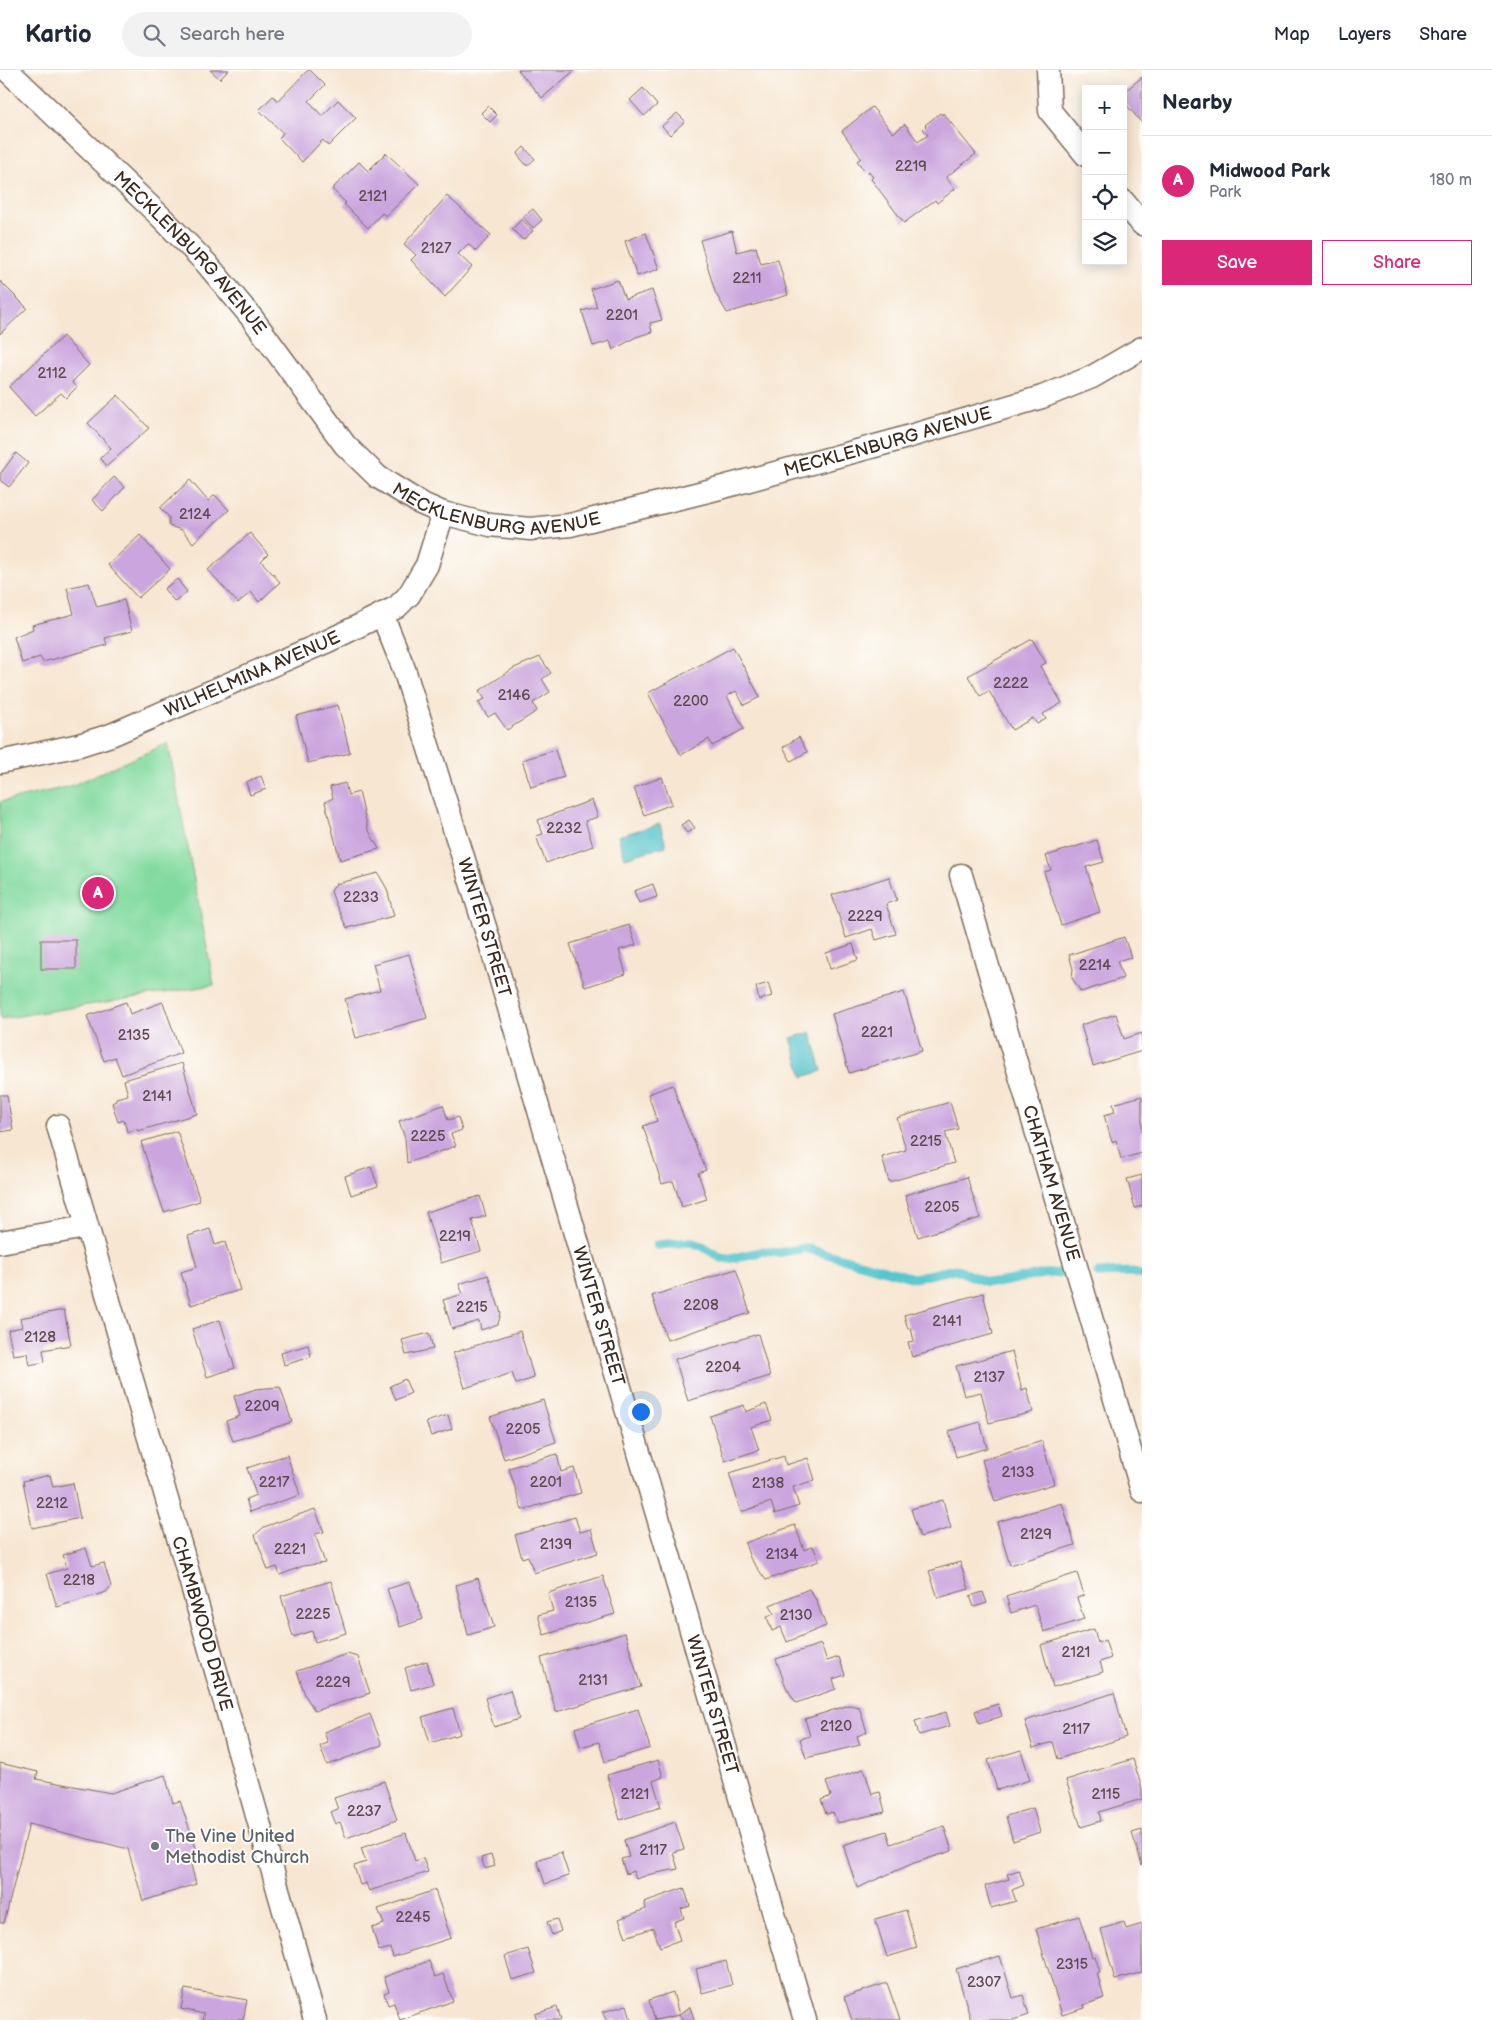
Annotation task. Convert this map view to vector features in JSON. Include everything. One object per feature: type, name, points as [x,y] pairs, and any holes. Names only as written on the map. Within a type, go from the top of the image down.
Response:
[{"type":"street","name":"MECKLENBURG AVENUE","points":[[7,70],[160,216],[207,264],[258,325],[345,445],[378,477],[416,501],[443,512],[490,525],[530,529],[570,525],[721,488],[890,442],[1042,397],[1092,377],[1142,348]]},
{"type":"street","points":[[1048,70],[1050,111],[1082,150]]},
{"type":"street","points":[[1127,206],[1142,224]]},
{"type":"street","name":"WILHELMINA AVENUE","points":[[0,762],[71,747],[111,735],[328,641],[397,607],[405,599],[427,564],[443,512]]},
{"type":"street","name":"WINTER STREET","points":[[382,614],[404,669],[498,970],[805,2020]]},
{"type":"street","name":"CHATHAM AVENUE","points":[[961,875],[1142,1491]]},
{"type":"street","name":"CHAMBWOOD DRIVE","points":[[58,1126],[182,1551],[315,2020]]},
{"type":"street","points":[[0,1242],[86,1227]]},
{"type":"green space","points":[[168,743],[214,985],[0,1019],[0,802],[71,786]]},
{"type":"water","points":[[660,824],[666,846],[625,858],[618,836]]},
{"type":"water","points":[[811,1032],[822,1071],[803,1077],[791,1038]]},
{"type":"building","points":[[210,70],[229,70],[220,79]]},
{"type":"building","points":[[308,70],[325,85],[309,101],[322,116],[338,100],[356,118],[328,146],[323,140],[302,162],[279,138],[283,133],[259,110],[273,96],[278,101]]},
{"type":"building","points":[[518,70],[575,70],[542,98]]},
{"type":"building","points":[[1142,77],[1142,123],[1127,106],[1127,90]]},
{"type":"building","points":[[643,88],[657,105],[644,116],[630,100]]},
{"type":"building","points":[[488,106],[497,115],[490,122],[481,113]]},
{"type":"building","points":[[872,107],[893,133],[905,124],[918,142],[928,135],[923,129],[925,125],[940,113],[942,115],[943,113],[976,154],[946,177],[955,189],[937,203],[935,200],[904,223],[871,179],[873,177],[869,171],[867,174],[857,161],[861,158],[842,131]]},
{"type":"building","points":[[677,113],[685,121],[670,135],[662,126]]},
{"type":"building","points":[[524,147],[535,159],[527,166],[517,154]]},
{"type":"building","points":[[386,153],[419,184],[386,216],[382,213],[368,228],[332,189],[359,162],[368,171]]},
{"type":"building","points":[[447,196],[491,235],[476,251],[468,244],[458,254],[472,267],[445,297],[411,260],[416,255],[404,244]]},
{"type":"building","points":[[533,209],[542,220],[533,228],[523,217]]},
{"type":"building","points":[[522,219],[533,231],[523,240],[512,229]]},
{"type":"building","points":[[732,231],[737,252],[756,247],[761,264],[778,260],[788,295],[727,313],[715,292],[700,240]]},
{"type":"building","points":[[646,233],[659,269],[637,276],[625,241]]},
{"type":"building","points":[[618,280],[625,299],[652,290],[662,320],[650,323],[652,332],[636,337],[613,350],[610,341],[593,346],[582,311],[597,307],[591,289]]},
{"type":"building","points":[[0,281],[27,308],[0,334]]},
{"type":"building","points":[[63,336],[89,365],[72,382],[77,387],[66,398],[61,393],[35,416],[9,387]]},
{"type":"building","points":[[118,395],[149,428],[107,466],[100,458],[111,448],[88,423]]},
{"type":"building","points":[[16,453],[28,463],[9,487],[0,480],[0,474]]},
{"type":"building","points":[[114,477],[125,487],[103,511],[92,500]]},
{"type":"building","points":[[190,480],[208,501],[215,495],[229,510],[193,543],[182,530],[169,526],[169,517],[160,508]]},
{"type":"building","points":[[250,533],[268,554],[261,561],[280,582],[259,602],[251,592],[238,603],[208,570]]},
{"type":"building","points":[[140,535],[170,569],[138,598],[108,565]]},
{"type":"building","points":[[177,579],[187,592],[175,602],[164,589]]},
{"type":"building","points":[[89,583],[97,607],[124,600],[132,631],[105,638],[107,645],[43,662],[40,657],[22,663],[14,637],[33,629],[32,625],[74,614],[67,588]]},
{"type":"building","points":[[1032,639],[1046,663],[1040,666],[1062,703],[1043,714],[1046,719],[1037,724],[1033,718],[1012,730],[989,691],[980,696],[968,676]]},
{"type":"building","points":[[733,647],[760,697],[744,705],[736,691],[727,696],[744,729],[712,746],[709,739],[681,755],[648,693]]},
{"type":"building","points":[[540,657],[551,673],[542,679],[550,692],[533,703],[537,711],[507,730],[495,713],[488,717],[478,702],[485,699],[479,691],[514,668]]},
{"type":"building","points":[[338,705],[350,753],[308,763],[296,716]]},
{"type":"building","points":[[799,737],[807,752],[791,761],[783,747]]},
{"type":"building","points":[[555,750],[564,777],[531,787],[522,760]]},
{"type":"building","points":[[261,776],[266,789],[250,795],[246,782]]},
{"type":"building","points":[[662,777],[672,804],[644,815],[634,788]]},
{"type":"building","points":[[345,783],[348,795],[359,792],[368,829],[379,849],[340,860],[325,802],[333,798],[330,787]]},
{"type":"building","points":[[592,800],[598,817],[585,821],[593,846],[546,863],[536,836],[543,834],[538,820]]},
{"type":"building","points":[[689,820],[695,828],[687,833],[681,825]]},
{"type":"building","points":[[1097,840],[1104,862],[1086,867],[1100,912],[1061,925],[1044,872],[1051,870],[1046,856]]},
{"type":"building","points":[[378,873],[387,889],[394,916],[347,928],[331,891],[336,884]]},
{"type":"building","points":[[889,877],[897,900],[886,904],[896,934],[876,940],[872,929],[846,938],[832,895]]},
{"type":"building","points":[[653,884],[657,897],[639,903],[634,891]]},
{"type":"building","points":[[629,925],[636,945],[619,950],[626,974],[585,987],[570,944]]},
{"type":"building","points":[[1124,937],[1131,957],[1117,961],[1123,978],[1081,992],[1072,978],[1073,969],[1069,955]]},
{"type":"building","points":[[41,940],[76,940],[76,969],[41,969]]},
{"type":"building","points":[[853,944],[858,960],[830,969],[826,953]]},
{"type":"building","points":[[409,954],[427,1018],[356,1038],[345,999],[380,990],[373,964]]},
{"type":"building","points":[[768,983],[772,996],[759,1000],[756,987]]},
{"type":"building","points":[[904,992],[922,1051],[849,1073],[832,1014]]},
{"type":"building","points":[[126,1002],[130,1014],[163,1002],[181,1053],[122,1075],[115,1057],[104,1061],[87,1016]]},
{"type":"building","points":[[1116,1014],[1124,1039],[1142,1033],[1142,1051],[1093,1066],[1081,1025]]},
{"type":"building","points":[[182,1063],[197,1114],[138,1131],[137,1129],[127,1132],[124,1120],[118,1122],[112,1103],[116,1101],[116,1098],[128,1095],[124,1080]]},
{"type":"building","points":[[673,1085],[682,1113],[706,1170],[698,1173],[707,1199],[682,1207],[673,1181],[662,1184],[643,1126],[657,1121],[648,1094]]},
{"type":"building","points":[[0,1095],[7,1095],[13,1130],[0,1132]]},
{"type":"building","points":[[1142,1096],[1142,1153],[1121,1159],[1116,1140],[1112,1142],[1104,1115],[1115,1112],[1113,1104]]},
{"type":"building","points":[[950,1102],[958,1129],[945,1132],[954,1163],[889,1182],[882,1157],[906,1150],[897,1118]]},
{"type":"building","points":[[443,1105],[448,1120],[458,1117],[462,1130],[451,1134],[456,1146],[407,1163],[405,1139],[399,1121]]},
{"type":"building","points":[[177,1131],[200,1201],[164,1212],[141,1142]]},
{"type":"building","points":[[371,1167],[378,1186],[351,1195],[345,1176]]},
{"type":"building","points":[[1142,1175],[1142,1206],[1135,1208],[1127,1179]]},
{"type":"building","points":[[967,1177],[980,1218],[918,1237],[905,1195]]},
{"type":"building","points":[[480,1196],[486,1216],[472,1220],[481,1251],[441,1263],[426,1212]]},
{"type":"building","points":[[210,1229],[215,1245],[225,1242],[240,1290],[191,1305],[181,1272],[197,1267],[188,1236]]},
{"type":"building","points":[[736,1269],[750,1313],[667,1340],[652,1296]]},
{"type":"building","points":[[488,1275],[501,1313],[498,1324],[481,1330],[479,1321],[452,1329],[443,1300],[463,1294],[459,1284]]},
{"type":"building","points":[[983,1293],[993,1334],[912,1357],[908,1342],[914,1341],[911,1328],[908,1329],[904,1315]]},
{"type":"building","points":[[64,1310],[71,1345],[43,1350],[45,1362],[29,1365],[27,1353],[13,1355],[8,1330],[22,1327],[20,1318]]},
{"type":"building","points":[[220,1320],[235,1368],[207,1377],[192,1329]]},
{"type":"building","points":[[520,1331],[534,1378],[516,1384],[512,1373],[465,1388],[453,1353]]},
{"type":"building","points":[[429,1333],[433,1349],[406,1355],[402,1340]]},
{"type":"building","points":[[758,1334],[770,1376],[688,1401],[675,1359]]},
{"type":"building","points":[[308,1345],[311,1357],[284,1365],[281,1353]]},
{"type":"building","points":[[1012,1351],[1022,1390],[1027,1388],[1033,1412],[989,1423],[981,1392],[964,1396],[956,1366]]},
{"type":"building","points":[[405,1379],[411,1393],[396,1400],[390,1386]]},
{"type":"building","points":[[280,1387],[292,1422],[233,1441],[226,1421],[240,1416],[234,1396],[256,1389]]},
{"type":"building","points":[[543,1400],[556,1442],[504,1459],[490,1417]]},
{"type":"building","points":[[766,1404],[772,1420],[751,1427],[759,1450],[725,1461],[710,1416],[744,1405],[746,1412]]},
{"type":"building","points":[[448,1415],[452,1429],[431,1436],[426,1422]]},
{"type":"building","points":[[980,1422],[987,1448],[956,1457],[949,1431]]},
{"type":"building","points":[[1042,1441],[1054,1484],[995,1502],[982,1460]]},
{"type":"building","points":[[557,1454],[561,1472],[574,1468],[581,1493],[522,1510],[509,1468]]},
{"type":"building","points":[[287,1455],[300,1495],[250,1512],[246,1499],[256,1495],[247,1468]]},
{"type":"building","points":[[784,1456],[786,1465],[808,1458],[815,1480],[793,1487],[799,1506],[775,1514],[771,1502],[741,1512],[729,1473]]},
{"type":"building","points":[[50,1475],[53,1487],[73,1483],[80,1518],[32,1528],[23,1481]]},
{"type":"building","points":[[943,1500],[951,1528],[920,1537],[911,1509]]},
{"type":"building","points":[[1062,1503],[1075,1545],[1010,1565],[997,1522]]},
{"type":"building","points":[[315,1509],[324,1532],[315,1534],[325,1563],[303,1566],[280,1575],[277,1567],[268,1570],[255,1535],[264,1527]]},
{"type":"building","points":[[575,1517],[580,1532],[591,1529],[598,1553],[534,1573],[528,1556],[522,1558],[515,1535]]},
{"type":"building","points":[[795,1525],[804,1550],[813,1546],[819,1561],[766,1580],[750,1558],[745,1543]]},
{"type":"building","points":[[86,1548],[92,1566],[104,1563],[111,1586],[106,1592],[57,1607],[47,1574],[67,1568],[63,1555]]},
{"type":"building","points":[[960,1562],[969,1589],[938,1598],[929,1571]]},
{"type":"building","points":[[1077,1573],[1084,1595],[1077,1598],[1084,1619],[1044,1632],[1035,1605],[1011,1613],[1006,1596]]},
{"type":"building","points":[[603,1576],[615,1614],[544,1635],[538,1615],[553,1611],[548,1593]]},
{"type":"building","points":[[478,1578],[494,1627],[468,1635],[456,1585]]},
{"type":"building","points":[[331,1581],[346,1633],[315,1642],[312,1631],[293,1637],[281,1596]]},
{"type":"building","points":[[410,1582],[423,1619],[400,1627],[387,1589]]},
{"type":"building","points":[[809,1589],[816,1600],[826,1626],[787,1642],[781,1627],[772,1631],[767,1617],[774,1614],[770,1605]]},
{"type":"building","points":[[983,1592],[987,1603],[974,1607],[970,1596]]},
{"type":"building","points":[[1094,1629],[1098,1643],[1105,1640],[1111,1658],[1100,1662],[1103,1672],[1053,1687],[1041,1645]]},
{"type":"building","points":[[625,1633],[641,1687],[556,1712],[541,1658]]},
{"type":"building","points":[[821,1644],[827,1661],[839,1657],[845,1675],[833,1679],[836,1689],[796,1703],[786,1687],[776,1659]]},
{"type":"building","points":[[347,1654],[358,1657],[370,1693],[315,1711],[305,1695],[297,1671]]},
{"type":"building","points":[[427,1661],[433,1684],[411,1690],[405,1668]]},
{"type":"building","points":[[510,1690],[519,1719],[494,1727],[485,1698]]},
{"type":"building","points":[[1114,1693],[1126,1737],[1058,1759],[1053,1742],[1033,1748],[1025,1721]]},
{"type":"building","points":[[998,1704],[1002,1716],[979,1724],[975,1711]]},
{"type":"building","points":[[849,1705],[859,1707],[867,1732],[857,1736],[860,1745],[806,1758],[800,1739],[810,1736],[805,1719]]},
{"type":"building","points":[[453,1708],[460,1734],[430,1743],[422,1717]]},
{"type":"building","points":[[638,1709],[650,1748],[605,1762],[599,1742],[580,1747],[575,1728]]},
{"type":"building","points":[[946,1712],[950,1726],[919,1735],[915,1721]]},
{"type":"building","points":[[370,1714],[382,1745],[327,1765],[320,1746],[328,1743],[324,1732]]},
{"type":"building","points":[[1021,1750],[1030,1780],[997,1790],[988,1760]]},
{"type":"building","points":[[1133,1759],[1142,1789],[1142,1799],[1099,1812],[1101,1821],[1081,1827],[1066,1780]]},
{"type":"building","points":[[658,1760],[663,1777],[653,1781],[661,1807],[620,1820],[607,1775]]},
{"type":"building","name":"The Vine United Methodist Church","points":[[0,1763],[38,1772],[36,1779],[111,1793],[165,1775],[173,1803],[180,1801],[198,1854],[189,1857],[196,1884],[143,1901],[128,1849],[29,1824],[4,1923],[0,1923]]},
{"type":"building","points":[[864,1769],[872,1794],[880,1792],[885,1812],[837,1823],[833,1812],[826,1814],[821,1800],[831,1796],[826,1782]]},
{"type":"building","points":[[384,1781],[397,1820],[346,1838],[340,1822],[335,1824],[330,1812],[338,1809],[334,1798]]},
{"type":"building","points":[[1033,1808],[1040,1832],[1013,1841],[1006,1816]]},
{"type":"building","points":[[675,1822],[684,1849],[673,1852],[678,1869],[636,1879],[633,1871],[626,1874],[621,1859],[629,1857],[624,1840]]},
{"type":"building","points":[[944,1826],[952,1851],[914,1863],[857,1888],[843,1845],[887,1831],[891,1844]]},
{"type":"building","points":[[1142,1830],[1142,1865],[1132,1833]]},
{"type":"building","points":[[406,1833],[415,1861],[423,1858],[428,1872],[369,1891],[366,1883],[360,1885],[354,1866],[366,1862],[361,1848]]},
{"type":"building","points":[[561,1852],[569,1876],[545,1884],[537,1860]]},
{"type":"building","points":[[491,1855],[495,1866],[485,1869],[481,1858]]},
{"type":"building","points":[[1019,1870],[1024,1885],[1012,1890],[1016,1901],[991,1908],[985,1886],[1009,1879],[1007,1874]]},
{"type":"building","points":[[684,1888],[690,1906],[681,1909],[684,1918],[674,1922],[680,1940],[660,1947],[653,1928],[626,1937],[619,1919],[646,1909],[644,1902]]},
{"type":"building","points":[[435,1890],[451,1938],[393,1957],[390,1948],[379,1951],[372,1928],[384,1924],[378,1909]]},
{"type":"building","points":[[906,1910],[917,1948],[887,1957],[875,1919]]},
{"type":"building","points":[[1079,1916],[1092,1957],[1095,1956],[1100,1972],[1097,1973],[1104,1998],[1084,2005],[1085,2008],[1062,2015],[1036,1929]]},
{"type":"building","points":[[557,1919],[561,1931],[552,1935],[547,1922]]},
{"type":"building","points":[[1124,1922],[1126,1929],[1142,1924],[1142,1972],[1115,1980],[1101,1929]]},
{"type":"building","points":[[528,1949],[536,1973],[512,1980],[505,1956]]},
{"type":"building","points":[[1000,1956],[1013,1998],[1023,1995],[1029,2015],[1013,2020],[971,2020],[956,1969]]},
{"type":"building","points":[[429,1961],[435,1977],[443,1974],[453,2001],[400,2020],[394,2003],[388,2005],[384,1993],[389,1991],[384,1977]]},
{"type":"building","points":[[726,1961],[732,1985],[702,1993],[696,1969]]},
{"type":"building","points":[[887,1983],[900,2020],[852,2020],[844,1997]]},
{"type":"building","points":[[185,1989],[247,2000],[243,2020],[202,2020],[204,2014],[181,2009]]},
{"type":"building","points":[[673,1992],[679,2015],[655,2020],[649,2000]]},
{"type":"building","points":[[627,2005],[631,2020],[606,2020],[603,2012]]},
{"type":"building","points":[[557,2007],[561,2020],[537,2020],[535,2014]]},
{"type":"building","points":[[690,2007],[694,2019],[683,2020],[679,2015]]},
{"type":"waterway","points":[[657,1245],[690,1242],[702,1246],[721,1258],[729,1259],[764,1251],[778,1253],[805,1248],[914,1278],[955,1269],[986,1282],[997,1283],[1043,1274],[1059,1273]]},
{"type":"waterway","points":[[1098,1273],[1130,1272],[1142,1275]]},
{"type":"place","name":"Midwood Park","points":[[98,893]]},
{"type":"place","name":"The Vine United Methodist Church","points":[[155,1846]]}]
